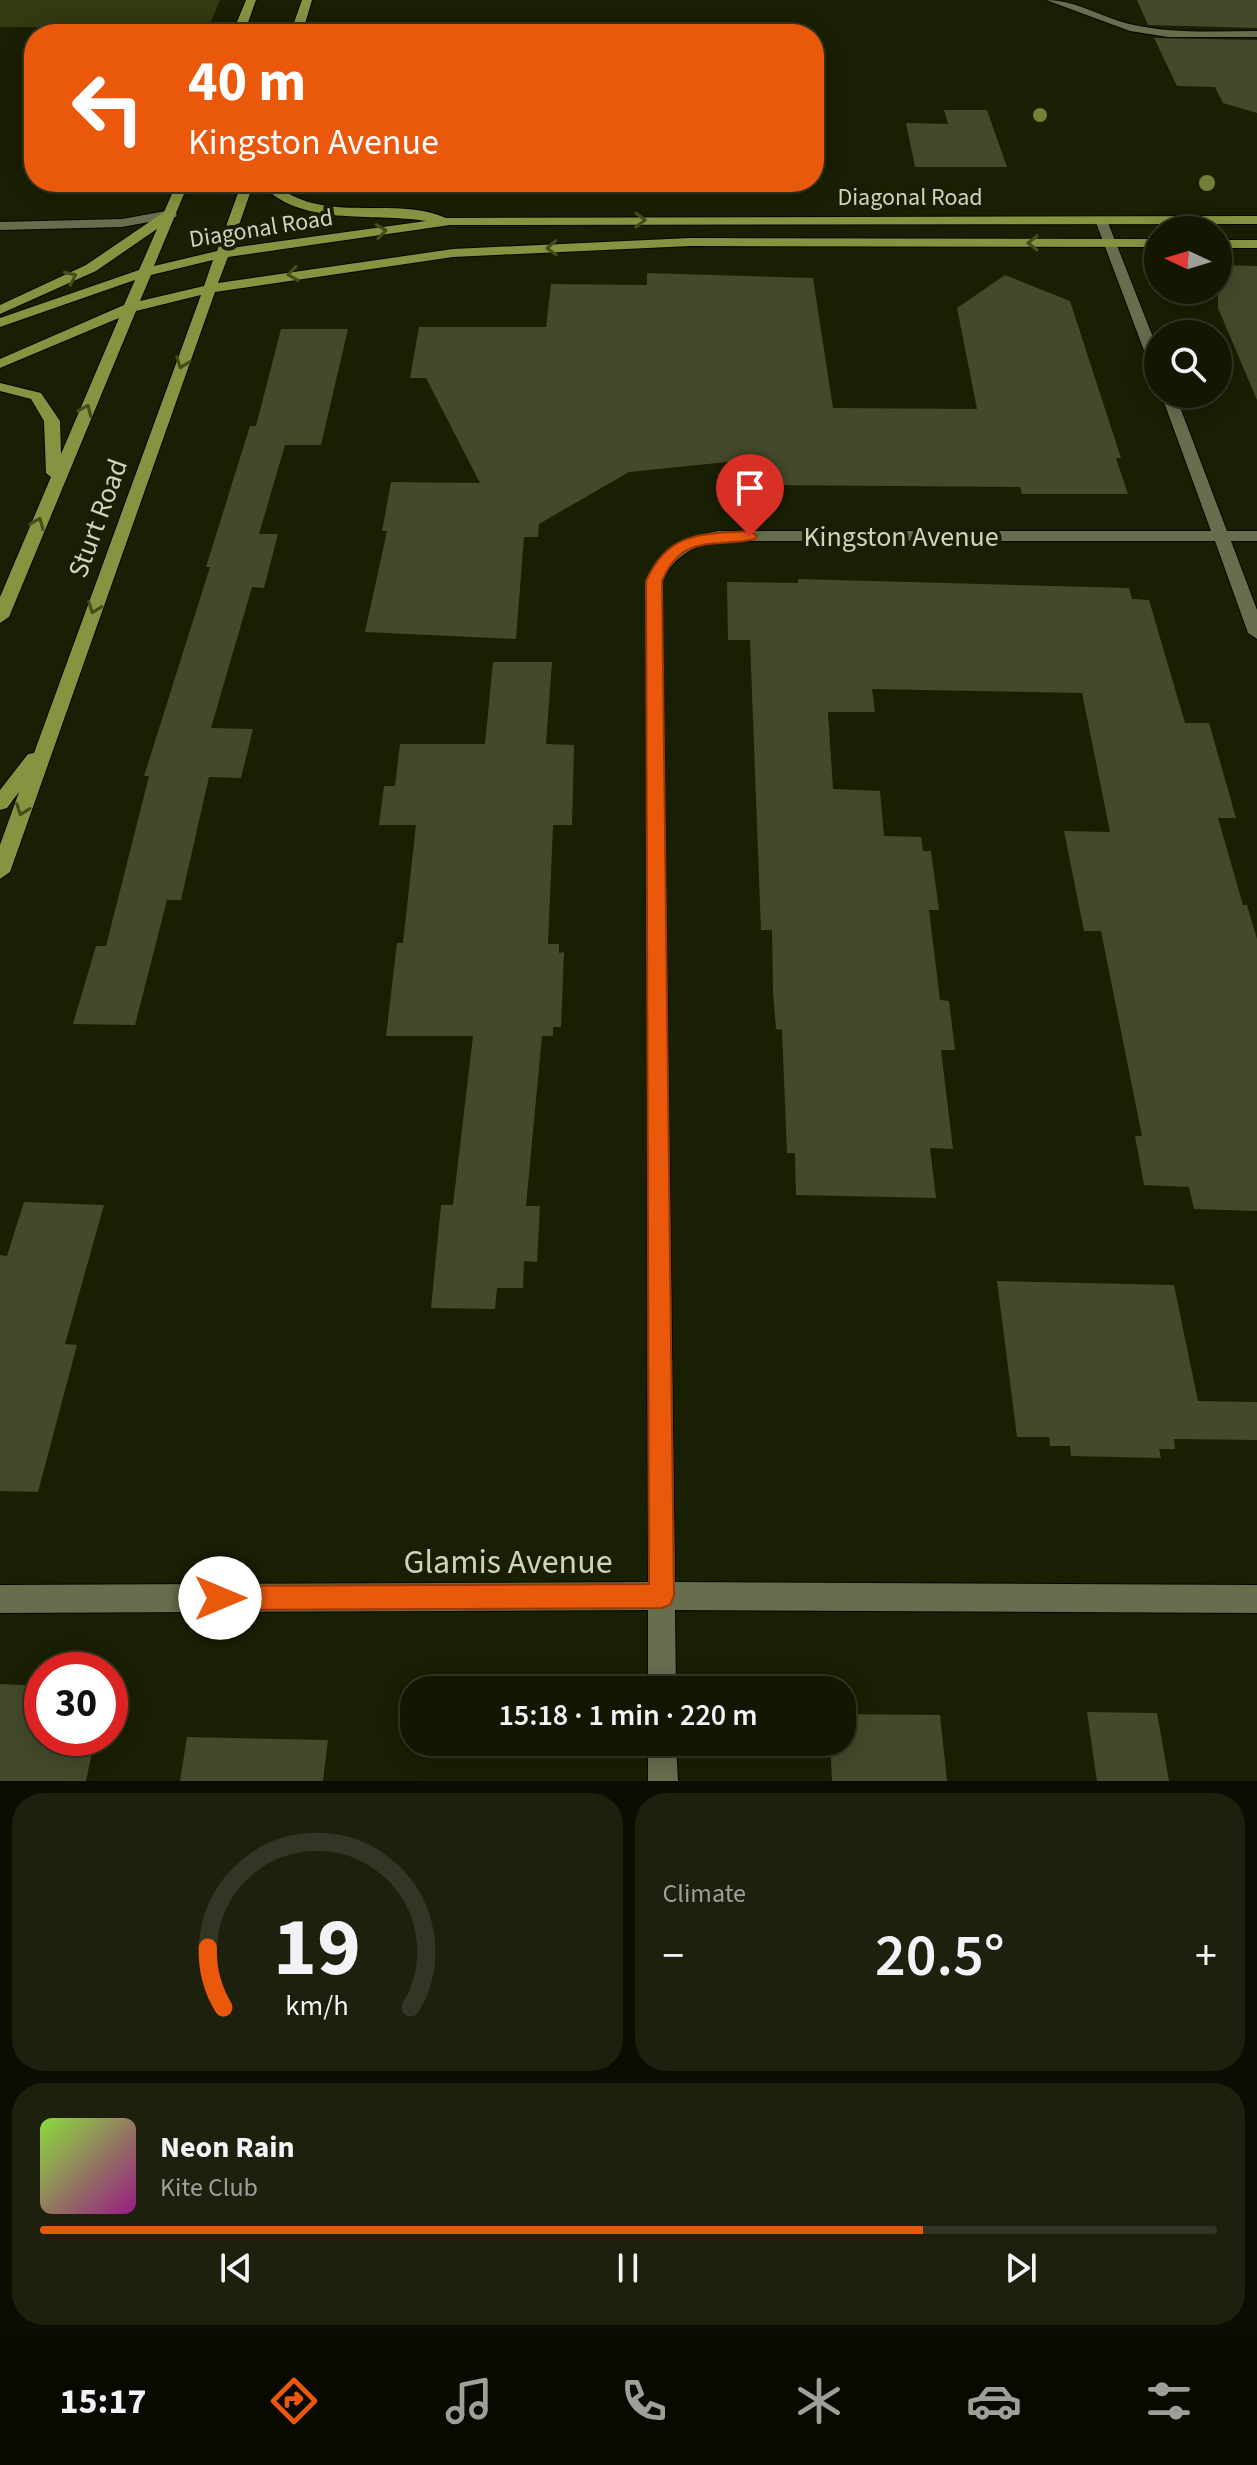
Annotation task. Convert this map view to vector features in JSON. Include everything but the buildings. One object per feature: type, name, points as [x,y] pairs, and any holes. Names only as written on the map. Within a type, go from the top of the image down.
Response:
[{"type":"main road","points":[[242,24],[251,0]]},
{"type":"main road","points":[[299,24],[307,0]]},
{"type":"main road","name":"Sturt Road","points":[[0,617],[179,192]]},
{"type":"main road","name":"Sturt Road","points":[[0,872],[244,192]]},
{"type":"main road","points":[[272,192],[313,208],[412,212],[450,221]]},
{"type":"main road","points":[[0,310],[91,268],[171,214]]},
{"type":"main road","name":"Diagonal Road","points":[[0,323],[146,272],[220,254],[450,221],[1257,220]]},
{"type":"main road","name":"Diagonal Road","points":[[0,364],[130,308],[207,289],[469,252],[690,242],[1144,243]]},
{"type":"main road","points":[[1232,244],[1257,244]]},
{"type":"main road","points":[[0,387],[36,396],[52,421],[55,481]]},
{"type":"main road","points":[[0,803],[45,747]]},
{"type":"street","points":[[1051,0],[1130,28],[1168,34],[1257,34]]},
{"type":"street","points":[[0,226],[122,223],[171,214]]},
{"type":"street","points":[[1101,220],[1144,331]]},
{"type":"street","points":[[1173,408],[1257,633]]},
{"type":"street","name":"Kingston Avenue","points":[[662,1676],[654,581],[662,562],[697,539],[718,536],[1257,536]]},
{"type":"street","name":"Glamis Avenue","points":[[0,1599],[661,1596],[1257,1599]]},
{"type":"street","points":[[662,1756],[663,1781]]},
{"type":"green space","points":[[0,0],[220,0],[210,24],[24,24],[24,27],[0,27]]},
{"type":"route","points":[[220,1598],[661,1596],[654,581],[662,562],[697,539],[750,536]]}]
